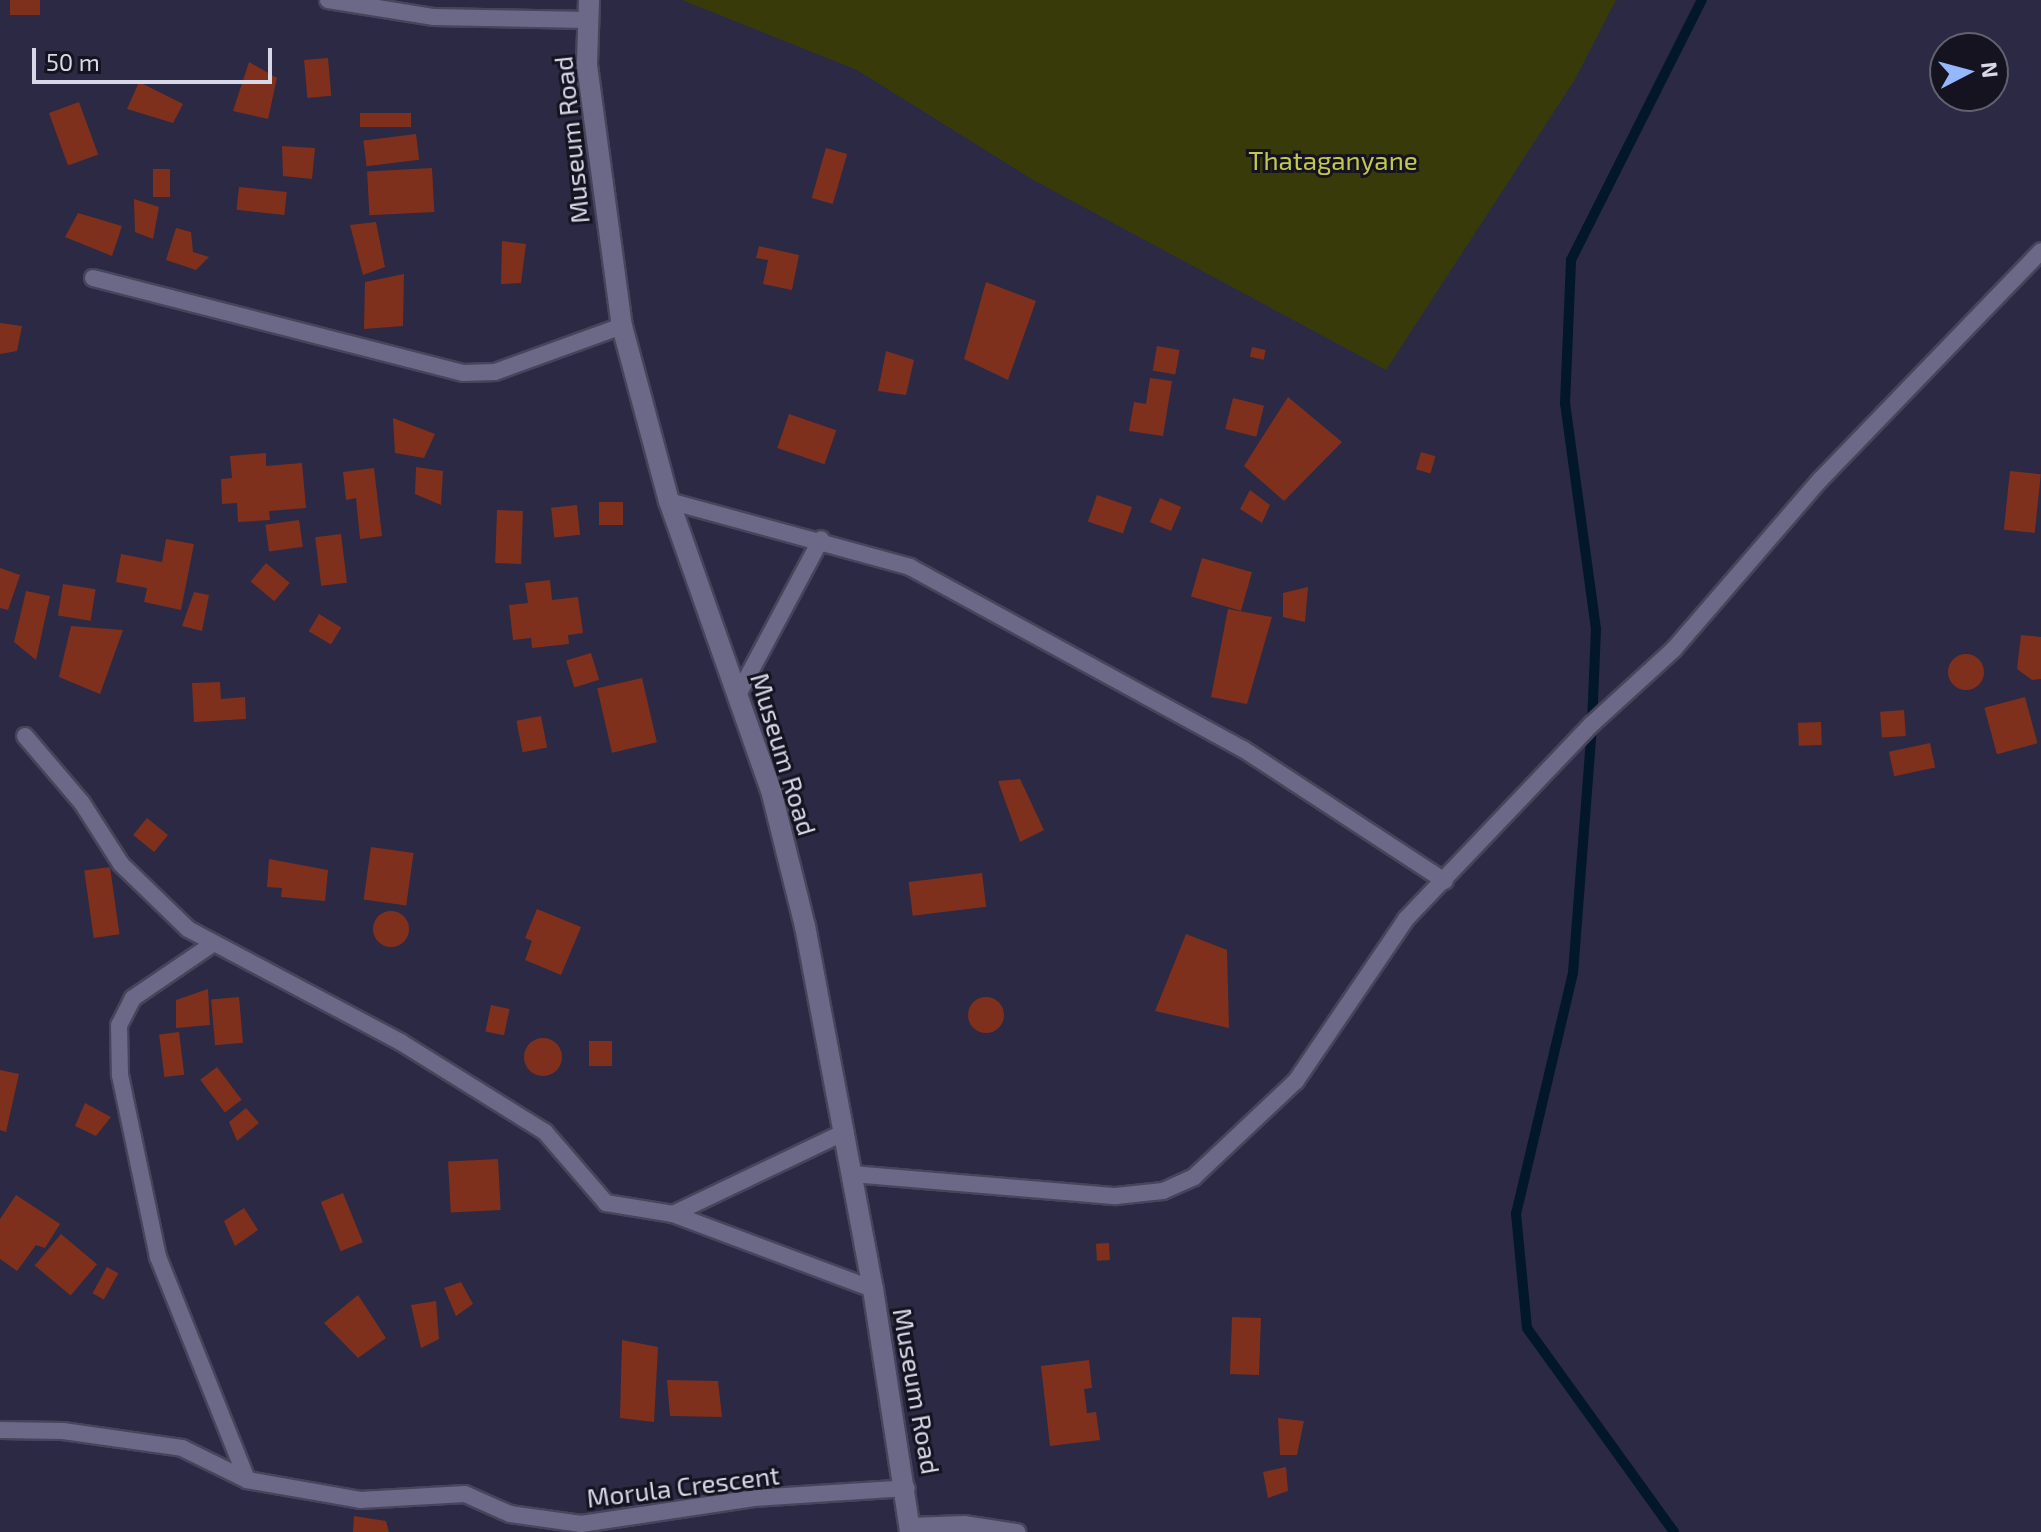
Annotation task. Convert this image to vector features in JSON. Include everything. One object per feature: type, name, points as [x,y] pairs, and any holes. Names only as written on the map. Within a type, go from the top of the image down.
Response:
[{"type":"street","name":"Museum Road","points":[[588,10],[598,172],[622,326],[669,501],[740,691],[805,926],[873,1289],[907,1488],[910,1529]]},
{"type":"lane","points":[[328,0],[433,17],[588,10]]},
{"type":"lane","points":[[852,1174],[1116,1196],[1163,1191],[1194,1177],[1296,1081],[1364,976],[1406,919],[1592,724],[1674,649],[1820,480],[2041,251]]},
{"type":"lane","points":[[93,278],[463,373],[495,372],[622,326]]},
{"type":"lane","points":[[669,501],[821,539],[910,567],[1243,749],[1445,881]]},
{"type":"lane","points":[[740,691],[821,539]]},
{"type":"lane","points":[[25,736],[82,803],[121,864],[188,929],[402,1043],[545,1132],[606,1203],[673,1214],[873,1289]]},
{"type":"lane","points":[[214,943],[133,998],[119,1025],[120,1075],[158,1257],[247,1480]]},
{"type":"lane","points":[[673,1214],[845,1132]]},
{"type":"lane","name":"Morula Crescent","points":[[0,1430],[63,1431],[182,1448],[247,1480],[360,1500],[465,1494],[510,1514],[581,1524],[754,1498],[907,1488]]},
{"type":"lane","points":[[910,1529],[964,1524],[1017,1532]]},
{"type":"green space","name":"Thataganyane","points":[[682,0],[1616,0],[1574,81],[1386,370],[1035,181],[857,70]]},
{"type":"building","points":[[10,0],[40,0],[40,15],[10,15]]},
{"type":"building","points":[[328,58],[331,96],[307,98],[304,60]]},
{"type":"building","points":[[249,62],[277,78],[268,119],[233,111]]},
{"type":"building","points":[[139,82],[183,104],[173,123],[127,109]]},
{"type":"building","points":[[79,102],[98,155],[68,166],[49,113]]},
{"type":"building","points":[[360,113],[411,113],[411,127],[360,127]]},
{"type":"building","points":[[416,134],[419,160],[367,166],[363,140]]},
{"type":"building","points":[[282,146],[315,148],[312,179],[283,176]]},
{"type":"building","points":[[826,148],[847,154],[833,204],[812,198]]},
{"type":"building","points":[[432,168],[434,212],[369,215],[367,171]]},
{"type":"building","points":[[153,169],[170,169],[170,197],[153,197]]},
{"type":"building","points":[[239,187],[287,192],[284,215],[237,210]]},
{"type":"building","points":[[134,199],[159,207],[153,239],[135,232]]},
{"type":"building","points":[[78,213],[122,226],[112,256],[65,237]]},
{"type":"building","points":[[376,222],[385,267],[363,275],[350,225]]},
{"type":"building","points":[[176,228],[191,232],[193,252],[209,257],[196,270],[166,260]]},
{"type":"building","points":[[502,241],[526,244],[521,283],[501,284]]},
{"type":"building","points":[[759,246],[799,255],[792,290],[763,284],[768,260],[756,258]]},
{"type":"building","points":[[404,274],[403,326],[364,329],[365,282]]},
{"type":"building","points":[[986,282],[1036,301],[1008,380],[964,359]]},
{"type":"building","points":[[0,323],[22,326],[17,351],[0,354]]},
{"type":"building","points":[[1157,346],[1180,350],[1175,375],[1153,371]]},
{"type":"building","points":[[1252,347],[1266,350],[1264,360],[1250,357]]},
{"type":"building","points":[[886,351],[914,360],[906,395],[878,391]]},
{"type":"building","points":[[1150,378],[1172,381],[1163,436],[1129,431],[1134,402],[1146,404]]},
{"type":"building","points":[[1288,397],[1342,442],[1284,501],[1244,466]]},
{"type":"building","points":[[1233,398],[1264,406],[1256,437],[1225,429]]},
{"type":"building","points":[[789,414],[836,430],[825,464],[777,448]]},
{"type":"building","points":[[393,418],[435,434],[424,458],[395,453]]},
{"type":"building","points":[[1421,452],[1435,456],[1430,473],[1416,469]]},
{"type":"building","points":[[266,453],[266,466],[302,463],[306,508],[269,511],[270,520],[238,522],[237,503],[222,504],[221,479],[232,478],[230,456]]},
{"type":"building","points":[[416,467],[443,471],[441,505],[415,494]]},
{"type":"building","points":[[374,468],[382,536],[360,539],[356,498],[346,500],[343,472]]},
{"type":"building","points":[[2010,471],[2041,474],[2035,533],[2004,530]]},
{"type":"building","points":[[1250,490],[1270,505],[1262,523],[1240,509]]},
{"type":"building","points":[[1097,495],[1132,507],[1123,534],[1088,521]]},
{"type":"building","points":[[1160,498],[1181,507],[1171,531],[1150,522]]},
{"type":"building","points":[[599,502],[623,502],[623,525],[599,525]]},
{"type":"building","points":[[577,505],[580,535],[554,538],[551,508]]},
{"type":"building","points":[[497,510],[523,511],[521,564],[495,563]]},
{"type":"building","points":[[299,520],[303,547],[269,551],[265,525]]},
{"type":"building","points":[[341,534],[347,583],[321,586],[315,537]]},
{"type":"building","points":[[166,539],[194,544],[181,610],[144,602],[147,588],[116,582],[121,554],[162,562]]},
{"type":"building","points":[[1202,558],[1252,572],[1241,611],[1191,596]]},
{"type":"building","points":[[266,563],[290,583],[274,601],[251,581]]},
{"type":"building","points":[[0,568],[20,575],[8,610],[0,608]]},
{"type":"building","points":[[550,580],[552,600],[578,597],[583,633],[568,635],[569,644],[532,648],[531,638],[513,640],[509,605],[528,603],[525,583]]},
{"type":"building","points":[[63,584],[96,589],[91,621],[58,616]]},
{"type":"building","points":[[1308,587],[1305,622],[1283,617],[1283,593]]},
{"type":"building","points":[[26,591],[50,596],[36,660],[14,642]]},
{"type":"building","points":[[194,592],[209,595],[202,631],[182,626]]},
{"type":"building","points":[[1228,609],[1272,617],[1247,704],[1211,697]]},
{"type":"building","points":[[319,614],[341,627],[331,645],[309,631]]},
{"type":"building","points":[[71,626],[123,630],[100,694],[59,677]]},
{"type":"building","points":[[2021,635],[2041,637],[2041,679],[2032,680],[2017,669]]},
{"type":"building","points":[[591,653],[599,680],[574,687],[566,661]]},
{"type":"building","points":[[1966,654],[1979,659],[1984,672],[1979,685],[1966,690],[1953,685],[1948,672],[1953,659]]},
{"type":"building","points":[[642,678],[657,742],[612,753],[597,688]]},
{"type":"building","points":[[220,682],[221,699],[245,697],[246,719],[194,722],[192,683]]},
{"type":"building","points":[[2025,697],[2037,743],[1997,754],[1984,708]]},
{"type":"building","points":[[1904,710],[1906,736],[1882,738],[1880,712]]},
{"type":"building","points":[[541,716],[547,747],[523,752],[516,721]]},
{"type":"building","points":[[1821,722],[1822,745],[1799,746],[1798,723]]},
{"type":"building","points":[[1930,743],[1935,767],[1894,776],[1889,752]]},
{"type":"building","points":[[1020,779],[1044,830],[1020,842],[998,781]]},
{"type":"building","points":[[147,818],[168,835],[154,852],[133,835]]},
{"type":"building","points":[[371,847],[414,853],[406,905],[364,899]]},
{"type":"building","points":[[269,859],[328,870],[325,901],[281,897],[282,888],[267,887]]},
{"type":"building","points":[[110,867],[119,934],[94,938],[84,871]]},
{"type":"building","points":[[982,873],[986,907],[913,916],[909,882]]},
{"type":"building","points":[[537,909],[581,927],[561,975],[525,960],[532,941],[525,938]]},
{"type":"building","points":[[391,911],[404,916],[409,929],[404,942],[391,947],[378,942],[373,929],[378,916]]},
{"type":"building","points":[[1186,934],[1227,950],[1229,1028],[1155,1011]]},
{"type":"building","points":[[208,989],[210,1025],[176,1028],[176,1000]]},
{"type":"building","points":[[239,997],[243,1043],[215,1045],[211,999]]},
{"type":"building","points":[[986,997],[999,1002],[1004,1015],[999,1028],[986,1033],[973,1028],[968,1015],[973,1002]]},
{"type":"building","points":[[491,1005],[510,1009],[504,1035],[485,1031]]},
{"type":"building","points":[[179,1032],[184,1075],[164,1077],[159,1034]]},
{"type":"building","points":[[543,1038],[556,1044],[562,1057],[556,1070],[543,1076],[530,1070],[524,1057],[530,1044]]},
{"type":"building","points":[[589,1041],[612,1041],[612,1066],[589,1066]]},
{"type":"building","points":[[217,1067],[242,1100],[225,1112],[200,1080]]},
{"type":"building","points":[[0,1070],[19,1074],[6,1132],[0,1130]]},
{"type":"building","points":[[85,1103],[111,1117],[96,1136],[75,1126]]},
{"type":"building","points":[[246,1108],[259,1123],[237,1141],[229,1122]]},
{"type":"building","points":[[498,1159],[501,1210],[451,1213],[448,1162]]},
{"type":"building","points":[[343,1193],[363,1242],[341,1251],[321,1202]]},
{"type":"building","points":[[16,1195],[60,1224],[45,1248],[36,1245],[17,1271],[0,1259],[0,1219]]},
{"type":"building","points":[[244,1208],[258,1230],[235,1246],[224,1221]]},
{"type":"building","points":[[61,1234],[97,1264],[71,1296],[35,1265]]},
{"type":"building","points":[[1109,1243],[1110,1260],[1097,1261],[1096,1244]]},
{"type":"building","points":[[107,1267],[118,1273],[104,1300],[92,1293]]},
{"type":"building","points":[[461,1282],[473,1304],[456,1316],[444,1288]]},
{"type":"building","points":[[358,1295],[386,1338],[358,1358],[324,1323]]},
{"type":"building","points":[[436,1301],[439,1339],[421,1348],[411,1305]]},
{"type":"building","points":[[1232,1317],[1261,1318],[1259,1375],[1230,1374]]},
{"type":"building","points":[[622,1340],[658,1347],[654,1422],[620,1418]]},
{"type":"building","points":[[1089,1360],[1092,1388],[1084,1389],[1087,1413],[1096,1412],[1100,1440],[1050,1446],[1041,1366]]},
{"type":"building","points":[[667,1380],[718,1381],[722,1417],[670,1416]]},
{"type":"building","points":[[1278,1418],[1304,1421],[1297,1455],[1280,1455]]},
{"type":"building","points":[[1286,1467],[1288,1491],[1268,1498],[1263,1472]]},
{"type":"building","points":[[354,1516],[386,1521],[389,1532],[353,1532]]},
{"type":"waterway","points":[[1674,1532],[1527,1328],[1516,1214],[1573,973],[1592,724],[1596,629],[1565,404],[1571,260],[1702,0]]}]
